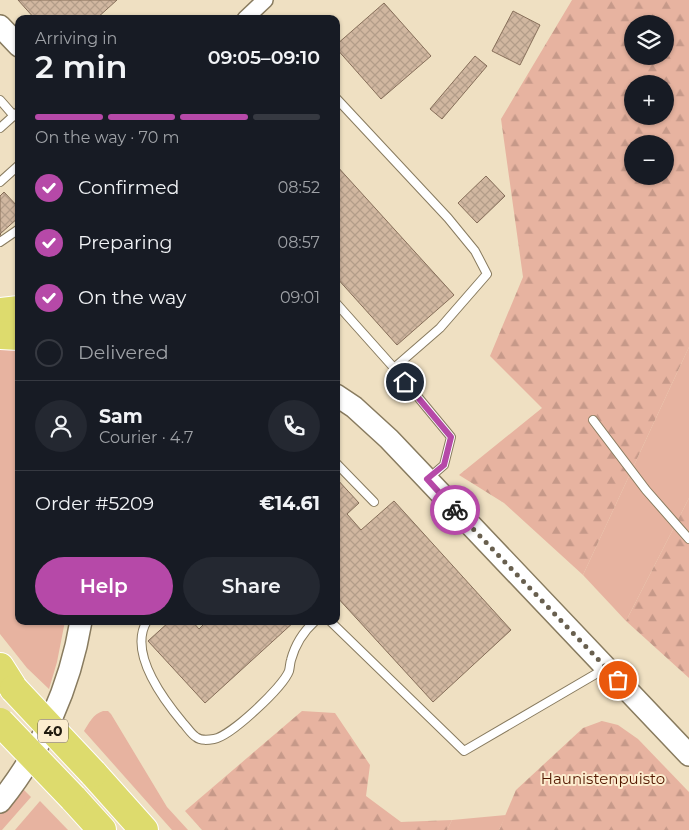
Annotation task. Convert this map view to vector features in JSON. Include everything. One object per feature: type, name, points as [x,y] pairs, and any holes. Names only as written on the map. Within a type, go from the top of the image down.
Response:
[{"type":"highway","points":[[0,312],[15,310]]},
{"type":"highway","points":[[0,336],[15,336]]},
{"type":"highway","name":"40","points":[[5,676],[144,830]]},
{"type":"highway","name":"40","points":[[0,722],[102,830]]},
{"type":"highway","points":[[0,746],[73,798]]},
{"type":"street","points":[[0,26],[15,42]]},
{"type":"street","points":[[340,398],[372,422],[689,755]]},
{"type":"street","points":[[0,802],[23,772],[44,732],[67,679],[78,641],[80,625]]},
{"type":"lane","points":[[0,100],[15,113]]},
{"type":"lane","points":[[340,102],[448,218],[475,251],[487,274],[440,328],[394,368]]},
{"type":"lane","points":[[0,128],[15,115]]},
{"type":"lane","points":[[0,182],[15,169]]},
{"type":"lane","points":[[0,242],[15,232]]},
{"type":"lane","points":[[340,307],[394,368],[451,437],[444,465],[427,479]]},
{"type":"lane","points":[[593,420],[646,490],[689,539]]},
{"type":"lane","points":[[340,467],[374,502]]},
{"type":"lane","points":[[145,625],[142,630],[141,642],[144,658],[156,687],[196,738],[205,740],[216,739],[231,731],[270,696],[289,672],[291,659],[300,639],[312,625]]},
{"type":"lane","points":[[334,625],[464,751],[606,668]]},
{"type":"green space","points":[[572,0],[689,0],[689,347],[583,575],[504,503],[459,475],[542,408],[490,356],[523,277],[501,119]]},
{"type":"green space","points":[[0,342],[15,343],[15,625],[64,625],[57,662],[49,689],[27,668],[0,634]]},
{"type":"green space","points":[[689,347],[689,498],[626,621],[583,575]]},
{"type":"green space","points":[[689,498],[689,678],[626,621]]},
{"type":"green space","points":[[103,711],[108,711],[111,714],[167,807],[188,830],[172,830],[84,731],[94,717]]},
{"type":"green space","points":[[302,711],[335,713],[370,765],[366,796],[401,822],[452,820],[447,830],[202,830],[185,811]]},
{"type":"green space","name":"Haunistenpuisto","points":[[602,721],[618,725],[638,739],[689,792],[689,830],[499,830],[516,790],[583,728]]},
{"type":"green space","points":[[21,787],[31,797],[0,830],[0,813]]},
{"type":"green space","points":[[40,801],[68,830],[15,830]]},
{"type":"green space","points":[[506,815],[499,830],[447,830],[452,820]]},
{"type":"building","points":[[18,0],[117,0],[100,15],[31,15]]},
{"type":"building","points":[[384,3],[431,56],[381,99],[340,53],[340,42]]},
{"type":"building","points":[[513,11],[540,25],[520,65],[492,51]]},
{"type":"building","points":[[475,56],[487,66],[442,119],[430,109]]},
{"type":"building","points":[[340,169],[454,295],[397,345],[340,281]]},
{"type":"building","points":[[486,176],[505,196],[477,223],[458,203]]},
{"type":"building","points":[[4,192],[15,204],[15,221],[0,234],[0,196]]},
{"type":"building","points":[[340,482],[359,503],[347,514],[361,530],[394,501],[511,630],[433,702],[340,600]]},
{"type":"building","points":[[166,625],[196,625],[199,629],[203,625],[291,625],[205,703],[148,641]]},
{"type":"way so far","points":[[455,510],[618,680]]},
{"type":"route","points":[[405,382],[451,437],[444,465],[427,479],[455,510]]}]
